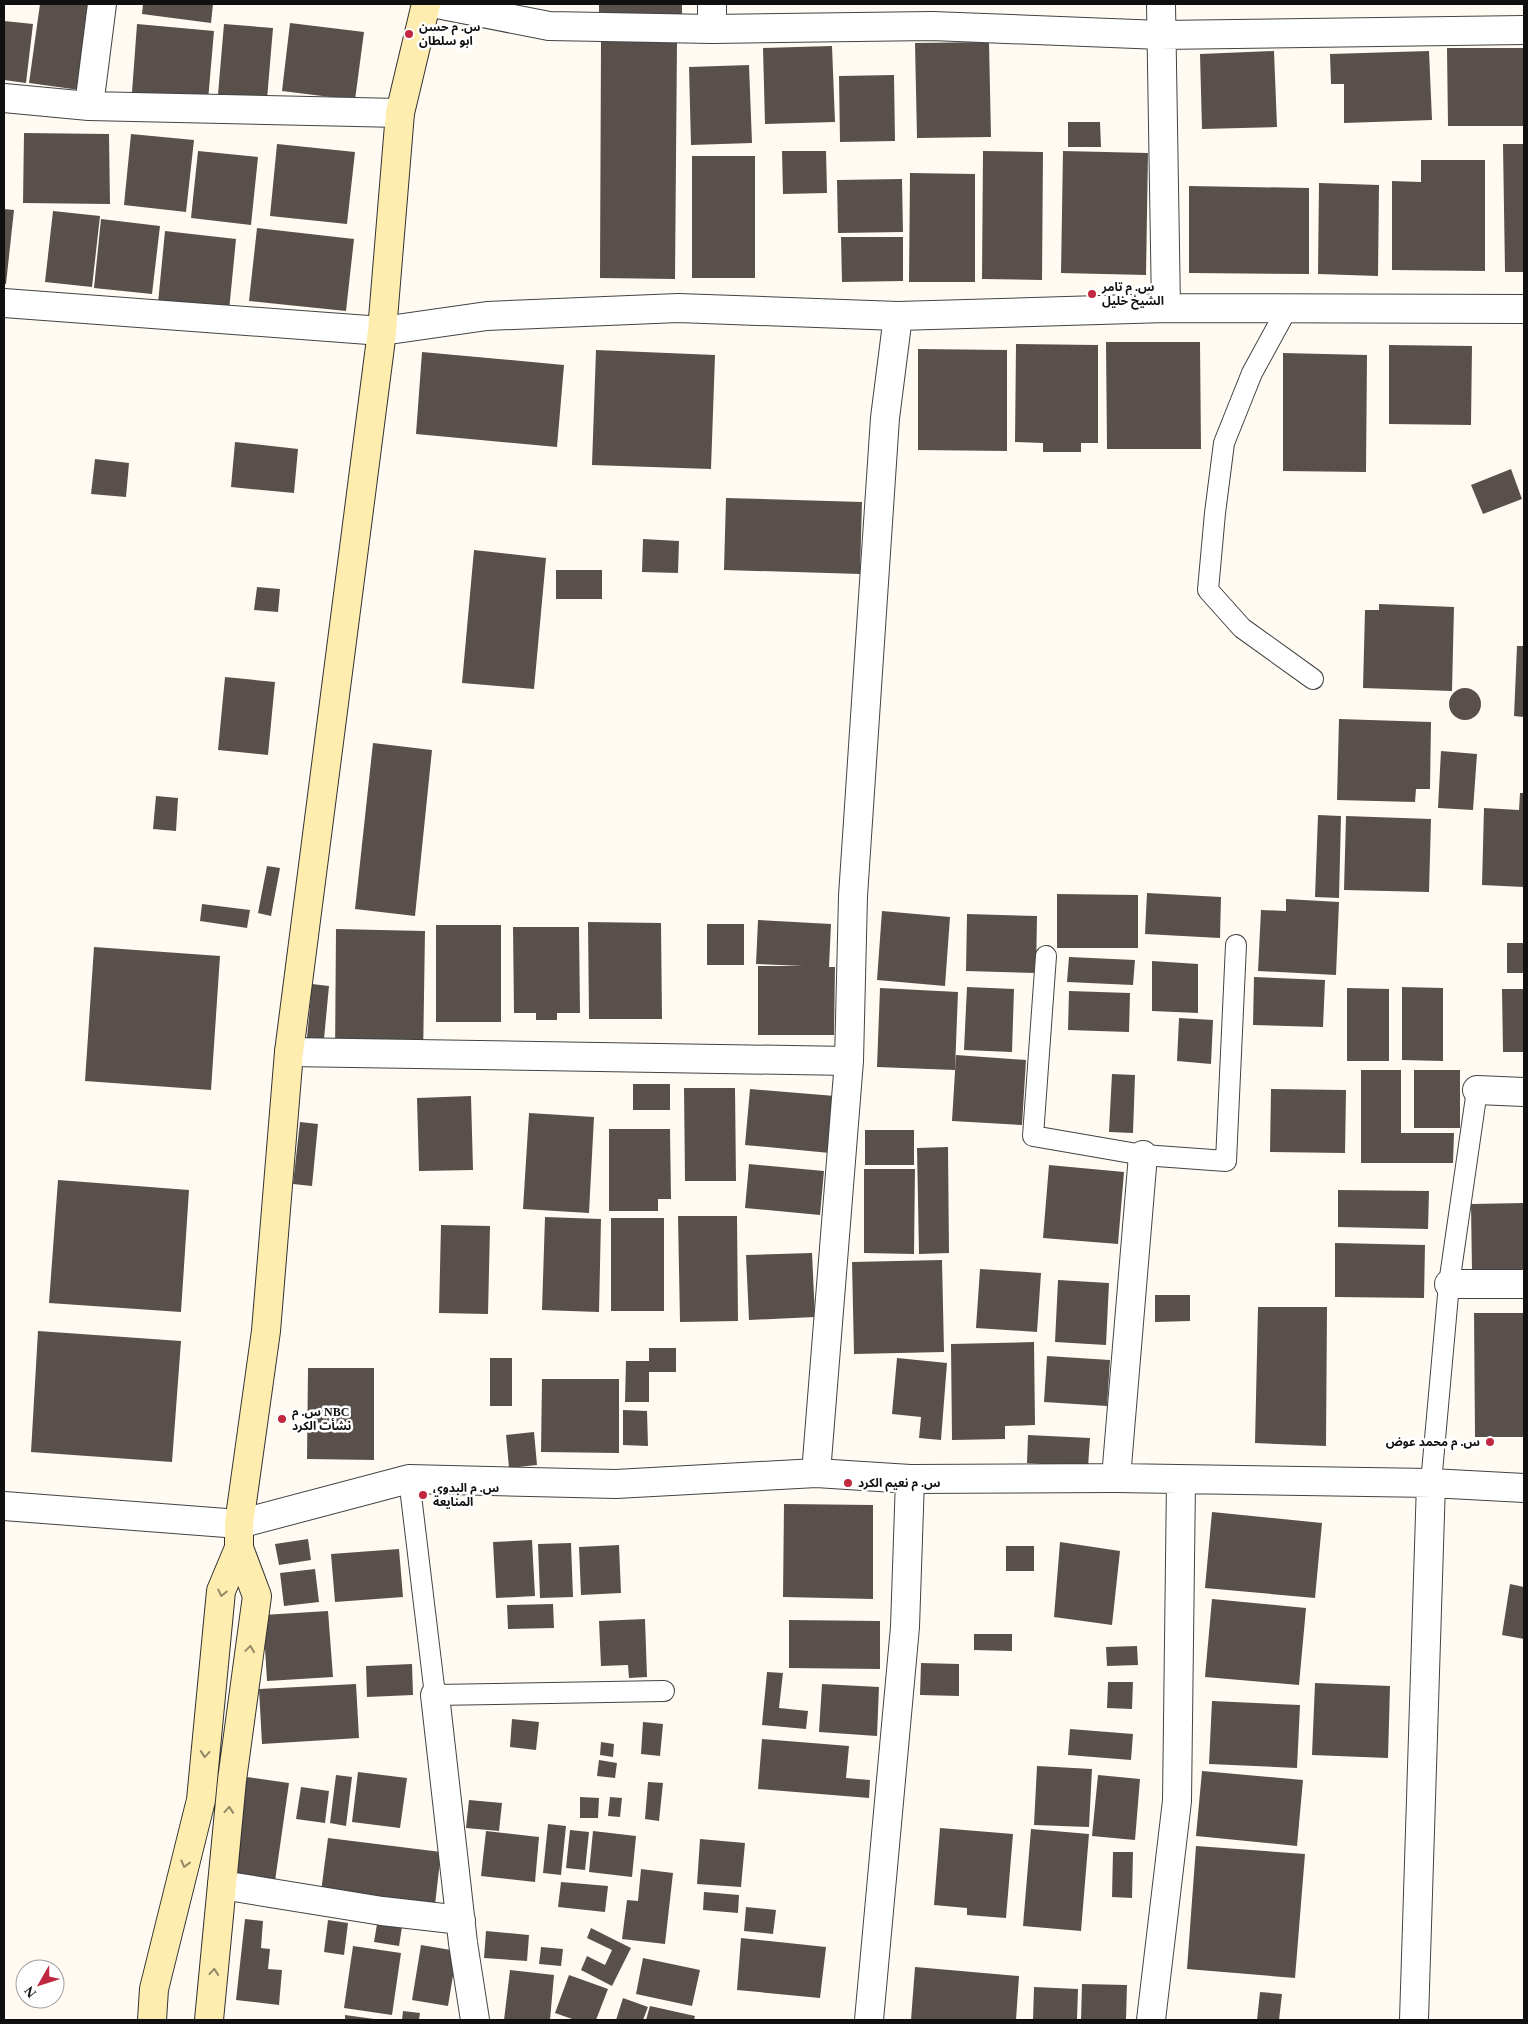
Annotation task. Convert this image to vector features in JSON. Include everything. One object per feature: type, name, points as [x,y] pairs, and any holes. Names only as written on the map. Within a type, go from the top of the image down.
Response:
[{"type":"street","points":[[89,106],[102,4]]},
{"type":"street","points":[[152,2020],[154,1988],[201,1800],[221,1591],[239,1536],[266,1331],[289,1052],[382,331],[400,113],[426,4]]},
{"type":"street","points":[[437,4],[549,26],[712,16],[1161,35],[1524,30]]},
{"type":"street","points":[[1161,4],[1166,308]]},
{"type":"street","points":[[4,98],[89,106],[400,113]]},
{"type":"street","points":[[4,303],[382,331],[487,316],[678,308],[898,316],[1166,308],[1524,308]]},
{"type":"street","points":[[816,1473],[849,1061],[854,896],[885,418],[898,316]]},
{"type":"street","points":[[289,1052],[849,1061]]},
{"type":"street","points":[[1477,1090],[1524,1092]]},
{"type":"street","points":[[1116,1478],[1143,1155]]},
{"type":"street","points":[[1449,1284],[1524,1284]]},
{"type":"street","points":[[4,1506],[239,1536],[409,1479],[616,1484],[816,1473],[910,1479],[1116,1478],[1431,1483],[1524,1488]]},
{"type":"street","points":[[869,2020],[905,1627],[910,1479]]},
{"type":"street","points":[[1151,2020],[1177,1801],[1181,1480]]},
{"type":"street","points":[[1414,2020],[1431,1483]]},
{"type":"street","points":[[209,2020],[232,1780],[257,1596],[239,1536]]},
{"type":"street","points":[[435,1695],[461,1920],[475,2020]]},
{"type":"street","points":[[222,1886],[382,1911],[461,1920]]},
{"type":"lane","points":[[1287,309],[1252,373],[1224,442],[1208,590],[1242,628],[1313,679]]},
{"type":"lane","points":[[1046,956],[1033,1136],[1143,1155],[1226,1161],[1236,945]]},
{"type":"lane","points":[[1431,1483],[1449,1284],[1477,1090]]},
{"type":"lane","points":[[409,1479],[435,1695],[664,1691]]},
{"type":"building","points":[[40,4],[92,4],[80,90],[29,83]]},
{"type":"building","points":[[143,4],[213,4],[211,23],[142,14]]},
{"type":"building","points":[[682,4],[682,16],[599,18],[599,5]]},
{"type":"building","points":[[4,21],[33,24],[26,83],[4,80]]},
{"type":"building","points":[[290,23],[364,32],[355,100],[282,91]]},
{"type":"building","points":[[137,24],[214,31],[207,112],[131,106]]},
{"type":"building","points":[[224,24],[273,28],[266,111],[217,106]]},
{"type":"building","points":[[601,41],[677,41],[675,279],[600,278]]},
{"type":"building","points":[[989,42],[991,137],[917,138],[915,43]]},
{"type":"building","points":[[832,46],[835,122],[765,124],[763,48]]},
{"type":"building","points":[[1447,48],[1524,48],[1524,126],[1448,126]]},
{"type":"building","points":[[1274,51],[1277,127],[1202,129],[1200,54]]},
{"type":"building","points":[[1429,51],[1432,120],[1344,123],[1344,84],[1331,84],[1330,54]]},
{"type":"building","points":[[749,65],[752,143],[691,145],[689,67]]},
{"type":"building","points":[[894,75],[895,141],[840,142],[839,76]]},
{"type":"building","points":[[1068,122],[1100,122],[1101,147],[1068,147]]},
{"type":"building","points":[[24,133],[109,134],[110,204],[23,203]]},
{"type":"building","points":[[131,134],[194,140],[186,212],[124,205]]},
{"type":"building","points":[[277,144],[355,152],[347,224],[270,216]]},
{"type":"building","points":[[1503,144],[1524,144],[1524,272],[1505,272]]},
{"type":"building","points":[[198,151],[258,157],[251,225],[191,218]]},
{"type":"building","points":[[782,151],[826,151],[827,193],[783,194]]},
{"type":"building","points":[[983,151],[1043,152],[1042,280],[982,279]]},
{"type":"building","points":[[1063,151],[1148,153],[1146,275],[1061,273]]},
{"type":"building","points":[[692,156],[755,156],[755,278],[692,278]]},
{"type":"building","points":[[1421,160],[1485,160],[1485,271],[1392,270],[1392,181],[1421,182]]},
{"type":"building","points":[[910,173],[975,174],[975,282],[909,282]]},
{"type":"building","points":[[902,179],[903,232],[838,233],[837,180]]},
{"type":"building","points":[[1319,183],[1379,185],[1378,276],[1318,274]]},
{"type":"building","points":[[1189,186],[1309,188],[1309,274],[1189,273]]},
{"type":"building","points":[[4,209],[14,210],[6,284],[4,284]]},
{"type":"building","points":[[53,211],[100,216],[92,287],[45,282]]},
{"type":"building","points":[[101,219],[160,226],[152,294],[94,288]]},
{"type":"building","points":[[257,228],[354,239],[346,311],[249,301]]},
{"type":"building","points":[[165,231],[236,239],[229,311],[158,303]]},
{"type":"building","points":[[841,237],[903,237],[903,281],[842,282]]},
{"type":"building","points":[[1106,342],[1200,342],[1201,449],[1107,449]]},
{"type":"building","points":[[1016,344],[1098,345],[1098,443],[1081,443],[1081,452],[1043,452],[1043,443],[1015,442]]},
{"type":"building","points":[[1389,345],[1472,346],[1471,425],[1389,424]]},
{"type":"building","points":[[918,349],[1007,350],[1007,451],[918,450]]},
{"type":"building","points":[[596,350],[715,355],[711,469],[592,465]]},
{"type":"building","points":[[422,352],[564,365],[557,447],[416,434]]},
{"type":"building","points":[[1283,353],[1367,355],[1366,472],[1283,471]]},
{"type":"building","points":[[235,442],[298,449],[294,493],[231,487]]},
{"type":"building","points":[[95,459],[129,463],[126,497],[91,494]]},
{"type":"building","points":[[1511,469],[1522,499],[1483,514],[1471,485]]},
{"type":"building","points":[[726,498],[862,502],[860,574],[724,570]]},
{"type":"building","points":[[643,539],[679,541],[678,573],[642,572]]},
{"type":"building","points":[[474,550],[546,558],[534,689],[462,683]]},
{"type":"building","points":[[556,570],[602,570],[602,599],[556,599]]},
{"type":"building","points":[[257,587],[280,589],[278,612],[254,610]]},
{"type":"building","points":[[1379,604],[1454,607],[1452,691],[1363,688],[1365,610],[1379,610]]},
{"type":"building","points":[[1517,646],[1524,646],[1524,717],[1514,716]]},
{"type":"building","points":[[225,677],[275,682],[268,755],[218,750]]},
{"type":"building","points":[[1465,688],[1471,689],[1476,693],[1480,698],[1480,710],[1476,715],[1471,719],[1465,720],[1459,719],[1454,715],[1450,710],[1449,704],[1450,698],[1454,693],[1459,689]]},
{"type":"building","points":[[1339,719],[1431,722],[1430,789],[1416,789],[1415,802],[1337,800]]},
{"type":"building","points":[[373,743],[432,750],[415,916],[355,909]]},
{"type":"building","points":[[1441,751],[1477,754],[1473,810],[1438,808]]},
{"type":"building","points":[[1520,793],[1524,793],[1524,887],[1482,885],[1484,808],[1519,810]]},
{"type":"building","points":[[156,796],[178,798],[176,831],[153,829]]},
{"type":"building","points":[[1318,815],[1341,816],[1339,898],[1315,897]]},
{"type":"building","points":[[1346,816],[1431,819],[1429,892],[1344,890]]},
{"type":"building","points":[[267,866],[280,868],[271,916],[258,913]]},
{"type":"building","points":[[1147,893],[1221,897],[1220,938],[1145,934]]},
{"type":"building","points":[[1057,894],[1138,895],[1138,948],[1057,948]]},
{"type":"building","points":[[1286,899],[1339,902],[1336,975],[1258,971],[1261,910],[1286,911]]},
{"type":"building","points":[[202,904],[250,910],[247,928],[200,921]]},
{"type":"building","points":[[882,911],[950,917],[945,986],[877,980]]},
{"type":"building","points":[[967,914],[1037,916],[1036,973],[966,971]]},
{"type":"building","points":[[758,920],[831,924],[829,967],[835,967],[834,1035],[758,1035],[758,966],[803,966],[756,964]]},
{"type":"building","points":[[588,922],[661,923],[662,1019],[589,1019]]},
{"type":"building","points":[[707,924],[744,924],[744,965],[707,965]]},
{"type":"building","points":[[436,925],[501,925],[501,1022],[436,1022]]},
{"type":"building","points":[[513,927],[579,927],[580,1013],[557,1013],[557,1020],[536,1020],[536,1013],[514,1013]]},
{"type":"building","points":[[336,929],[425,931],[423,1059],[335,1058]]},
{"type":"building","points":[[1507,943],[1524,943],[1524,973],[1507,973]]},
{"type":"building","points":[[94,947],[220,956],[211,1090],[85,1081]]},
{"type":"building","points":[[1069,957],[1135,960],[1133,985],[1067,982]]},
{"type":"building","points":[[1152,961],[1198,964],[1198,1013],[1152,1011]]},
{"type":"building","points":[[1254,977],[1325,980],[1323,1027],[1253,1025]]},
{"type":"building","points":[[312,984],[329,986],[324,1039],[307,1038]]},
{"type":"building","points":[[967,987],[1014,989],[1012,1052],[964,1050]]},
{"type":"building","points":[[1402,987],[1443,988],[1443,1061],[1402,1060]]},
{"type":"building","points":[[880,988],[958,992],[955,1070],[877,1067]]},
{"type":"building","points":[[1347,988],[1389,989],[1389,1061],[1347,1061]]},
{"type":"building","points":[[1502,989],[1524,989],[1524,1052],[1503,1052]]},
{"type":"building","points":[[1069,991],[1130,993],[1129,1032],[1068,1030]]},
{"type":"building","points":[[1179,1018],[1213,1020],[1211,1064],[1177,1061]]},
{"type":"building","points":[[956,1055],[1026,1060],[1022,1125],[952,1121]]},
{"type":"building","points":[[1361,1070],[1401,1070],[1401,1133],[1454,1133],[1453,1163],[1361,1163]]},
{"type":"building","points":[[1414,1070],[1460,1070],[1460,1128],[1414,1128]]},
{"type":"building","points":[[1112,1074],[1135,1075],[1133,1133],[1109,1132]]},
{"type":"building","points":[[633,1084],[670,1084],[670,1110],[633,1110]]},
{"type":"building","points":[[684,1088],[735,1088],[736,1181],[685,1181]]},
{"type":"building","points":[[750,1089],[835,1096],[830,1153],[745,1145]]},
{"type":"building","points":[[1271,1089],[1346,1090],[1345,1153],[1270,1152]]},
{"type":"building","points":[[471,1096],[473,1170],[419,1171],[417,1098]]},
{"type":"building","points":[[529,1113],[594,1117],[589,1213],[523,1209]]},
{"type":"building","points":[[300,1122],[318,1124],[312,1186],[293,1184]]},
{"type":"building","points":[[609,1129],[670,1129],[671,1199],[658,1199],[658,1211],[609,1211]]},
{"type":"building","points":[[865,1130],[914,1130],[914,1165],[865,1165]]},
{"type":"building","points":[[948,1147],[949,1253],[919,1254],[917,1148]]},
{"type":"building","points":[[749,1164],[824,1171],[820,1215],[745,1208]]},
{"type":"building","points":[[1049,1165],[1124,1172],[1118,1244],[1043,1238]]},
{"type":"building","points":[[864,1169],[915,1169],[914,1254],[864,1253]]},
{"type":"building","points":[[58,1180],[189,1190],[181,1312],[49,1303]]},
{"type":"building","points":[[1338,1190],[1429,1191],[1428,1229],[1338,1227]]},
{"type":"building","points":[[1524,1203],[1524,1272],[1472,1272],[1471,1204]]},
{"type":"building","points":[[678,1216],[737,1216],[738,1321],[680,1322]]},
{"type":"building","points":[[545,1217],[601,1219],[599,1312],[542,1310]]},
{"type":"building","points":[[611,1218],[664,1218],[664,1311],[611,1311]]},
{"type":"building","points":[[441,1225],[490,1226],[488,1314],[439,1313]]},
{"type":"building","points":[[1335,1243],[1425,1245],[1424,1298],[1335,1297]]},
{"type":"building","points":[[812,1253],[815,1317],[749,1320],[746,1255]]},
{"type":"building","points":[[942,1260],[944,1352],[854,1354],[852,1262]]},
{"type":"building","points":[[980,1269],[1041,1273],[1037,1332],[976,1328]]},
{"type":"building","points":[[1058,1280],[1109,1283],[1106,1345],[1055,1342]]},
{"type":"building","points":[[1155,1295],[1190,1295],[1190,1321],[1155,1322]]},
{"type":"building","points":[[1258,1307],[1327,1307],[1326,1446],[1255,1443]]},
{"type":"building","points":[[1474,1313],[1524,1313],[1524,1437],[1475,1437]]},
{"type":"building","points":[[38,1331],[181,1341],[172,1462],[31,1452]]},
{"type":"building","points":[[1034,1342],[1035,1425],[1005,1426],[1005,1439],[952,1440],[951,1344]]},
{"type":"building","points":[[649,1348],[676,1348],[676,1372],[649,1372],[649,1402],[625,1402],[626,1361],[649,1361]]},
{"type":"building","points":[[1047,1356],[1110,1360],[1107,1406],[1044,1402]]},
{"type":"building","points":[[490,1358],[512,1358],[512,1406],[490,1406]]},
{"type":"building","points":[[897,1358],[947,1363],[941,1440],[919,1438],[921,1417],[892,1414]]},
{"type":"building","points":[[308,1368],[374,1368],[374,1460],[307,1459]]},
{"type":"building","points":[[542,1379],[619,1379],[619,1453],[541,1452]]},
{"type":"building","points":[[623,1410],[647,1411],[648,1446],[623,1445]]},
{"type":"building","points":[[534,1432],[537,1465],[509,1468],[506,1435]]},
{"type":"building","points":[[1028,1435],[1090,1438],[1088,1467],[1027,1463]]},
{"type":"building","points":[[784,1504],[873,1505],[873,1599],[783,1597]]},
{"type":"building","points":[[1212,1512],[1322,1523],[1315,1598],[1205,1588]]},
{"type":"building","points":[[308,1539],[311,1560],[279,1565],[275,1544]]},
{"type":"building","points":[[532,1540],[535,1596],[496,1598],[493,1542]]},
{"type":"building","points":[[1060,1542],[1120,1551],[1112,1625],[1054,1617]]},
{"type":"building","points":[[571,1543],[573,1597],[540,1598],[538,1544]]},
{"type":"building","points":[[619,1545],[621,1593],[581,1595],[579,1547]]},
{"type":"building","points":[[1006,1546],[1034,1546],[1034,1571],[1006,1571]]},
{"type":"building","points":[[399,1549],[403,1597],[335,1602],[331,1554]]},
{"type":"building","points":[[315,1569],[319,1602],[284,1606],[280,1573]]},
{"type":"building","points":[[1510,1584],[1524,1587],[1524,1639],[1502,1635]]},
{"type":"building","points":[[1212,1599],[1306,1608],[1299,1685],[1205,1677]]},
{"type":"building","points":[[553,1604],[554,1628],[508,1629],[507,1605]]},
{"type":"building","points":[[328,1611],[333,1677],[267,1681],[263,1615]]},
{"type":"building","points":[[645,1619],[647,1677],[629,1678],[628,1665],[601,1666],[599,1621]]},
{"type":"building","points":[[789,1620],[880,1621],[880,1669],[789,1668]]},
{"type":"building","points":[[974,1634],[1012,1634],[1012,1651],[974,1650]]},
{"type":"building","points":[[1137,1646],[1138,1665],[1107,1666],[1106,1647]]},
{"type":"building","points":[[921,1663],[959,1664],[959,1696],[920,1695]]},
{"type":"building","points":[[412,1664],[413,1695],[367,1697],[366,1666]]},
{"type":"building","points":[[767,1672],[783,1673],[779,1708],[808,1711],[806,1729],[762,1725]]},
{"type":"building","points":[[1108,1682],[1133,1682],[1132,1709],[1107,1708]]},
{"type":"building","points":[[1315,1683],[1390,1686],[1388,1758],[1312,1755]]},
{"type":"building","points":[[356,1684],[359,1738],[262,1744],[259,1689]]},
{"type":"building","points":[[822,1684],[879,1687],[877,1736],[819,1732]]},
{"type":"building","points":[[1212,1701],[1300,1705],[1297,1768],[1209,1764]]},
{"type":"building","points":[[512,1719],[539,1722],[536,1750],[510,1747]]},
{"type":"building","points":[[643,1722],[663,1724],[660,1756],[641,1754]]},
{"type":"building","points":[[1070,1729],[1133,1734],[1131,1760],[1068,1755]]},
{"type":"building","points":[[762,1739],[849,1746],[846,1778],[870,1780],[869,1798],[758,1789]]},
{"type":"building","points":[[601,1742],[614,1744],[613,1757],[600,1755]]},
{"type":"building","points":[[599,1760],[617,1763],[615,1778],[597,1776]]},
{"type":"building","points":[[1037,1766],[1092,1769],[1089,1827],[1034,1825]]},
{"type":"building","points":[[1202,1771],[1303,1780],[1297,1846],[1196,1836]]},
{"type":"building","points":[[358,1772],[407,1778],[400,1828],[352,1822]]},
{"type":"building","points":[[336,1775],[352,1777],[346,1826],[330,1823]]},
{"type":"building","points":[[1098,1775],[1140,1779],[1135,1840],[1092,1836]]},
{"type":"building","points":[[247,1777],[289,1783],[275,1881],[232,1874]]},
{"type":"building","points":[[648,1782],[663,1783],[659,1821],[645,1819]]},
{"type":"building","points":[[301,1787],[329,1791],[325,1823],[296,1819]]},
{"type":"building","points":[[580,1797],[599,1798],[598,1818],[580,1818]]},
{"type":"building","points":[[610,1797],[622,1798],[620,1817],[608,1816]]},
{"type":"building","points":[[469,1800],[502,1803],[499,1831],[466,1828]]},
{"type":"building","points":[[548,1824],[566,1826],[561,1875],[543,1873]]},
{"type":"building","points":[[940,1828],[1013,1834],[1006,1918],[967,1915],[967,1908],[934,1905]]},
{"type":"building","points":[[1031,1829],[1089,1834],[1081,1931],[1023,1926]]},
{"type":"building","points":[[570,1830],[589,1832],[585,1870],[566,1868]]},
{"type":"building","points":[[486,1831],[539,1837],[535,1882],[481,1876]]},
{"type":"building","points":[[593,1831],[636,1836],[632,1877],[589,1872]]},
{"type":"building","points":[[328,1838],[441,1852],[435,1905],[321,1892]]},
{"type":"building","points":[[700,1839],[745,1843],[741,1887],[697,1884]]},
{"type":"building","points":[[1196,1846],[1305,1854],[1295,1978],[1187,1969]]},
{"type":"building","points":[[1113,1852],[1133,1852],[1132,1898],[1112,1897]]},
{"type":"building","points":[[641,1869],[673,1873],[665,1944],[622,1939],[627,1900],[638,1901]]},
{"type":"building","points":[[561,1882],[608,1886],[605,1912],[558,1907]]},
{"type":"building","points":[[704,1892],[739,1895],[738,1913],[703,1910]]},
{"type":"building","points":[[746,1907],[776,1910],[773,1934],[744,1931]]},
{"type":"building","points":[[245,1919],[263,1921],[261,1948],[270,1949],[268,1969],[282,1970],[279,2005],[236,2000]]},
{"type":"building","points":[[328,1920],[348,1923],[344,1955],[324,1952]]},
{"type":"building","points":[[377,1924],[402,1927],[399,1946],[374,1942]]},
{"type":"building","points":[[591,1928],[631,1948],[612,1986],[581,1970],[587,1956],[605,1965],[612,1950],[587,1938]]},
{"type":"building","points":[[486,1931],[529,1935],[527,1961],[484,1958]]},
{"type":"building","points":[[741,1938],[826,1947],[820,1998],[737,1990]]},
{"type":"building","points":[[421,1945],[457,1951],[448,2006],[412,2000]]},
{"type":"building","points":[[353,1946],[401,1953],[392,2015],[344,2008]]},
{"type":"building","points":[[541,1947],[563,1949],[561,1966],[539,1964]]},
{"type":"building","points":[[643,1958],[700,1970],[692,2006],[636,1994]]},
{"type":"building","points":[[915,1967],[1019,1976],[1016,2020],[911,2020]]},
{"type":"building","points":[[510,1970],[554,1975],[550,2020],[504,2020]]},
{"type":"building","points":[[569,1975],[608,1989],[596,2020],[575,2020],[555,2013]]},
{"type":"building","points":[[1082,1984],[1127,1985],[1126,2020],[1081,2020]]},
{"type":"building","points":[[1034,1987],[1078,1989],[1077,2020],[1033,2020]]},
{"type":"building","points":[[1260,1992],[1282,1994],[1279,2020],[1257,2020]]},
{"type":"building","points":[[623,1998],[648,2007],[643,2020],[616,2020]]},
{"type":"building","points":[[650,2006],[695,2016],[694,2020],[646,2020]]},
{"type":"building","points":[[403,2011],[420,2013],[419,2020],[402,2020]]},
{"type":"building","points":[[345,2015],[374,2019],[374,2020],[345,2020]]},
{"type":"place","name":"س. م حسن ابو سلطان","points":[[409,34]]},
{"type":"place","name":"س. م تامر الشيخ خليل","points":[[1092,294]]},
{"type":"place","name":"س. م NBC نشأت الكرد","points":[[282,1419]]},
{"type":"place","name":"س. م محمد عوض","points":[[1490,1442]]},
{"type":"place","name":"س. م نعيم الكرد","points":[[848,1483]]},
{"type":"place","name":"س. م البدوي المنايعة","points":[[423,1495]]}]
